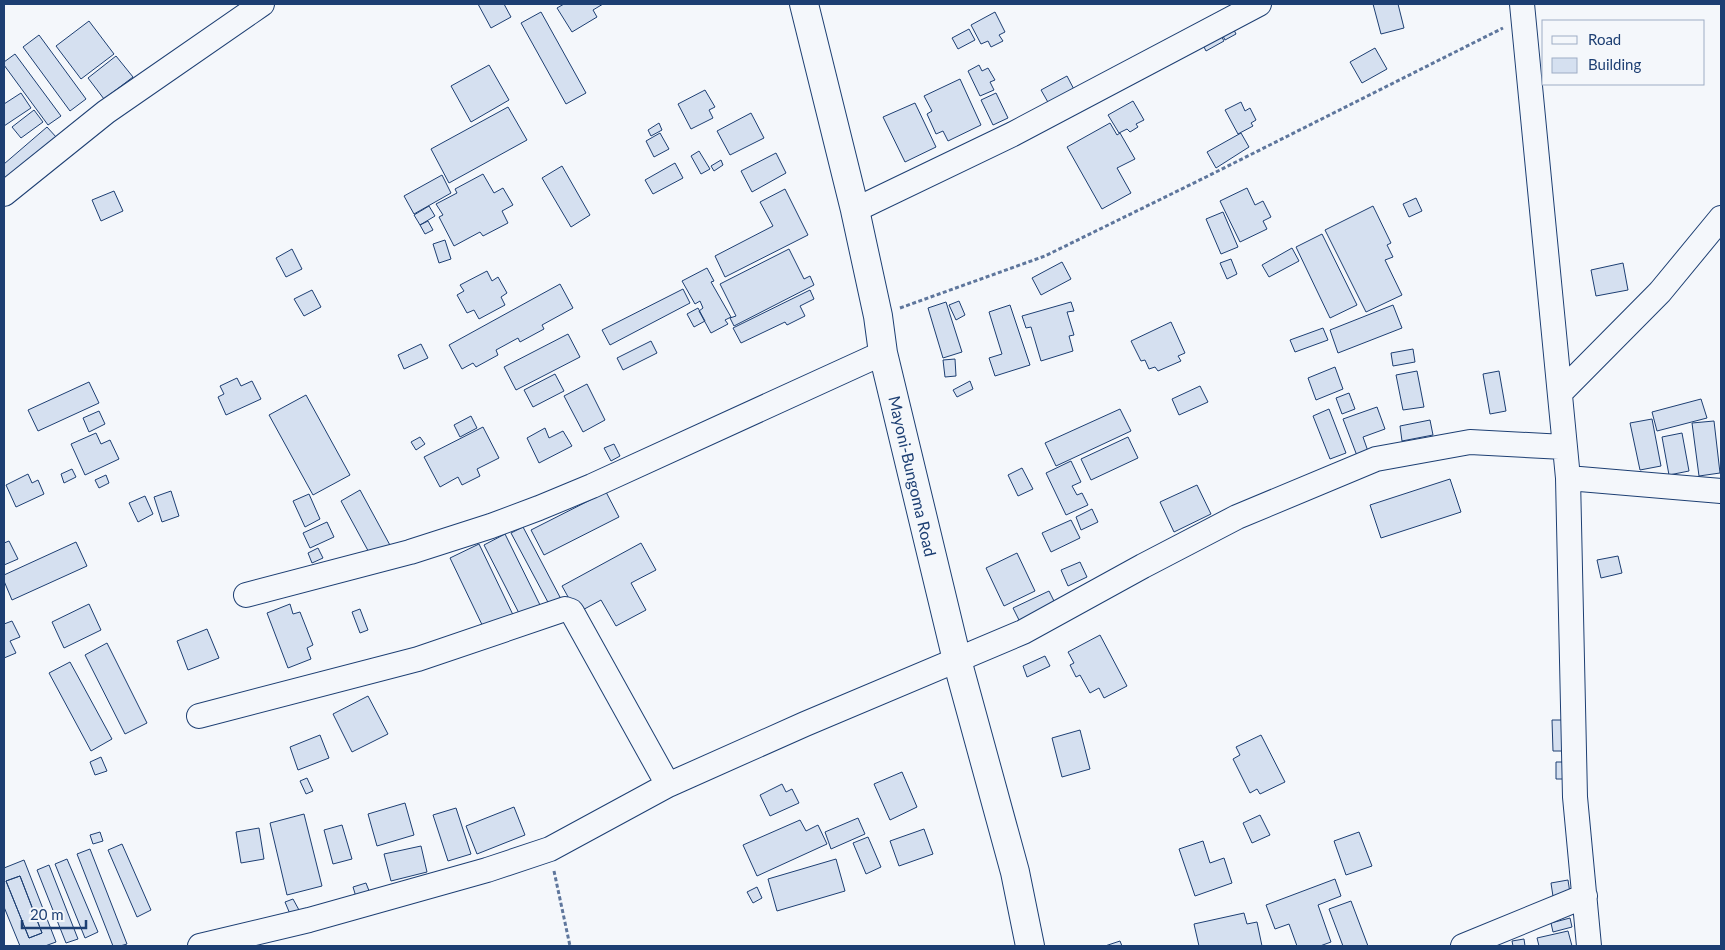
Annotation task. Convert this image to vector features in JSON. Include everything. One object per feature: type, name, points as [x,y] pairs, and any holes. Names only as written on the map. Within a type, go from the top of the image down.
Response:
[{"type":"main road","name":"Mayoni-Bungoma Road","points":[[804,4],[855,210],[884,353],[957,660],[1015,872],[1030,946]]},
{"type":"street","points":[[4,194],[106,112],[262,4]]},
{"type":"street","points":[[855,210],[1013,134],[1259,4]]},
{"type":"street","points":[[1523,11],[1568,478],[1575,797],[1589,946]]},
{"type":"street","points":[[1560,393],[1660,292],[1721,218]]},
{"type":"street","points":[[246,595],[410,552],[539,508],[592,486],[884,353]]},
{"type":"street","points":[[200,946],[309,920],[487,870],[550,849],[668,785],[805,724],[1022,632],[1237,517],[1376,459],[1470,442],[1564,448]]},
{"type":"street","points":[[1568,478],[1721,491]]},
{"type":"street","points":[[198,716],[418,659],[565,609],[573,614],[668,785]]},
{"type":"street","points":[[1463,946],[1585,896]]},
{"type":"path","points":[[878,316],[1045,256],[1206,177],[1523,11]]},
{"type":"path","points":[[550,849],[570,946]]},
{"type":"building","points":[[478,4],[504,4],[511,17],[491,28]]},
{"type":"building","points":[[564,4],[603,4],[593,10],[597,17],[572,32],[557,8]]},
{"type":"building","points":[[1373,4],[1398,4],[1404,28],[1381,34]]},
{"type":"building","points":[[541,12],[586,93],[566,104],[521,23]]},
{"type":"building","points":[[995,12],[1005,32],[999,35],[1003,41],[991,47],[988,41],[981,44],[971,25]]},
{"type":"building","points":[[89,21],[114,54],[81,79],[56,46]]},
{"type":"building","points":[[1232,26],[1236,34],[1225,40],[1221,32]]},
{"type":"building","points":[[969,29],[975,40],[958,49],[952,38]]},
{"type":"building","points":[[1219,32],[1224,41],[1206,51],[1201,41]]},
{"type":"building","points":[[39,35],[86,99],[70,111],[23,47]]},
{"type":"building","points":[[1375,48],[1387,69],[1362,83],[1350,62]]},
{"type":"building","points":[[15,54],[61,116],[48,125],[4,65],[4,62]]},
{"type":"building","points":[[116,56],[133,77],[104,99],[88,78]]},
{"type":"building","points":[[489,65],[509,100],[471,122],[451,86]]},
{"type":"building","points":[[979,65],[982,71],[988,68],[995,80],[990,82],[994,90],[980,96],[968,71]]},
{"type":"building","points":[[1067,76],[1078,97],[1053,111],[1041,90]]},
{"type":"building","points":[[960,79],[981,125],[948,141],[943,131],[936,134],[927,114],[932,111],[924,96]]},
{"type":"building","points":[[705,90],[715,107],[709,110],[713,118],[691,129],[678,104]]},
{"type":"building","points":[[21,93],[31,108],[4,126],[4,104]]},
{"type":"building","points":[[996,93],[1008,118],[993,125],[981,100]]},
{"type":"building","points":[[1133,101],[1144,120],[1136,124],[1138,127],[1130,132],[1127,129],[1119,133],[1108,115]]},
{"type":"building","points":[[1241,102],[1245,111],[1250,108],[1256,120],[1251,123],[1253,126],[1238,134],[1225,110]]},
{"type":"building","points":[[915,103],[936,147],[905,162],[883,117]]},
{"type":"building","points":[[508,107],[527,140],[449,183],[431,149]]},
{"type":"building","points":[[34,110],[43,122],[21,138],[12,127]]},
{"type":"building","points":[[751,113],[764,138],[730,155],[717,131]]},
{"type":"building","points":[[659,123],[662,130],[651,136],[648,130]]},
{"type":"building","points":[[1110,123],[1117,135],[1120,133],[1135,159],[1117,168],[1131,193],[1102,209],[1067,147]]},
{"type":"building","points":[[47,127],[57,138],[4,183],[4,164]]},
{"type":"building","points":[[660,133],[669,149],[654,157],[646,141]]},
{"type":"building","points":[[1241,133],[1249,147],[1216,168],[1207,152]]},
{"type":"building","points":[[699,151],[710,169],[701,174],[691,156]]},
{"type":"building","points":[[776,153],[786,173],[752,192],[741,171]]},
{"type":"building","points":[[721,160],[723,165],[714,171],[711,166]]},
{"type":"building","points":[[675,163],[683,178],[653,194],[645,180]]},
{"type":"building","points":[[562,166],[590,215],[571,227],[542,178]]},
{"type":"building","points":[[483,174],[494,193],[503,188],[513,205],[502,211],[508,223],[483,236],[480,232],[454,246],[439,217],[443,215],[436,204],[457,193],[455,189]]},
{"type":"building","points":[[442,175],[451,193],[414,214],[404,196]]},
{"type":"building","points":[[1247,188],[1255,205],[1263,201],[1271,217],[1263,221],[1267,229],[1240,242],[1220,201]]},
{"type":"building","points":[[785,189],[808,235],[725,277],[715,256],[773,226],[760,202]]},
{"type":"building","points":[[114,191],[123,211],[101,221],[92,200]]},
{"type":"building","points":[[1416,198],[1422,211],[1409,217],[1403,204]]},
{"type":"building","points":[[429,206],[435,216],[420,225],[414,215]]},
{"type":"building","points":[[1373,206],[1391,243],[1387,245],[1393,257],[1385,260],[1402,295],[1366,312],[1325,230]]},
{"type":"building","points":[[1223,212],[1238,247],[1221,254],[1206,219]]},
{"type":"building","points":[[428,221],[433,230],[425,234],[420,225]]},
{"type":"building","points":[[1322,234],[1357,305],[1330,318],[1296,247]]},
{"type":"building","points":[[445,240],[451,259],[439,263],[433,244]]},
{"type":"building","points":[[1292,248],[1299,261],[1269,277],[1262,265]]},
{"type":"building","points":[[292,249],[302,269],[286,277],[276,258]]},
{"type":"building","points":[[789,249],[804,279],[810,276],[814,285],[734,326],[730,318],[736,316],[720,284]]},
{"type":"building","points":[[1231,259],[1237,274],[1227,279],[1220,263]]},
{"type":"building","points":[[1062,262],[1071,279],[1041,295],[1032,278]]},
{"type":"building","points":[[1623,263],[1628,290],[1596,296],[1591,270]]},
{"type":"building","points":[[707,268],[714,281],[711,282],[731,317],[725,320],[728,324],[711,333],[699,311],[703,308],[700,301],[695,304],[682,281]]},
{"type":"building","points":[[487,271],[492,281],[498,277],[507,293],[501,297],[505,305],[479,319],[474,310],[467,313],[457,295],[464,291],[460,285]]},
{"type":"building","points":[[560,284],[573,308],[542,325],[544,329],[520,342],[518,338],[496,350],[498,355],[476,367],[473,363],[462,369],[449,345]]},
{"type":"building","points":[[683,289],[690,303],[610,345],[602,330]]},
{"type":"building","points":[[312,290],[321,307],[304,316],[294,299]]},
{"type":"building","points":[[810,290],[814,299],[800,306],[805,316],[787,325],[785,322],[741,343],[733,328]]},
{"type":"building","points":[[959,301],[965,315],[956,320],[949,305]]},
{"type":"building","points":[[946,302],[962,352],[943,358],[928,308]]},
{"type":"building","points":[[1071,302],[1074,311],[1067,312],[1074,335],[1069,336],[1073,351],[1041,361],[1031,327],[1026,328],[1022,316]]},
{"type":"building","points":[[1010,305],[1030,365],[995,376],[989,358],[1002,354],[989,312]]},
{"type":"building","points":[[1393,305],[1402,328],[1338,353],[1330,330]]},
{"type":"building","points":[[698,308],[705,321],[694,327],[687,314]]},
{"type":"building","points":[[1171,322],[1185,353],[1178,356],[1181,361],[1158,371],[1155,367],[1149,369],[1145,360],[1141,361],[1131,341]]},
{"type":"building","points":[[1323,328],[1328,340],[1295,352],[1290,340]]},
{"type":"building","points":[[568,334],[580,357],[516,390],[504,367]]},
{"type":"building","points":[[651,341],[657,353],[623,370],[617,358]]},
{"type":"building","points":[[421,344],[428,358],[404,369],[398,355]]},
{"type":"building","points":[[1413,349],[1415,362],[1393,366],[1391,353]]},
{"type":"building","points":[[955,359],[956,376],[945,377],[943,360]]},
{"type":"building","points":[[1335,367],[1343,389],[1316,400],[1308,378]]},
{"type":"building","points":[[1417,371],[1424,407],[1403,410],[1396,375]]},
{"type":"building","points":[[1499,371],[1506,411],[1490,414],[1483,374]]},
{"type":"building","points":[[555,374],[564,391],[533,407],[524,390]]},
{"type":"building","points":[[237,378],[241,386],[252,381],[261,399],[226,415],[218,397],[224,394],[220,386]]},
{"type":"building","points":[[970,381],[973,389],[957,397],[953,390]]},
{"type":"building","points":[[89,382],[99,403],[38,431],[28,410]]},
{"type":"building","points":[[587,384],[605,420],[583,432],[564,396]]},
{"type":"building","points":[[1200,386],[1208,402],[1179,415],[1172,399]]},
{"type":"building","points":[[1349,393],[1355,409],[1342,414],[1336,398]]},
{"type":"building","points":[[306,395],[350,475],[313,495],[269,415]]},
{"type":"building","points":[[1701,399],[1707,418],[1657,431],[1652,412]]},
{"type":"building","points":[[1377,407],[1385,429],[1363,437],[1370,457],[1359,461],[1343,419]]},
{"type":"building","points":[[1120,409],[1131,431],[1056,466],[1045,443]]},
{"type":"building","points":[[1329,409],[1346,453],[1330,459],[1313,416]]},
{"type":"building","points":[[99,411],[105,424],[89,432],[83,418]]},
{"type":"building","points":[[471,416],[477,428],[460,437],[454,425]]},
{"type":"building","points":[[1652,419],[1661,466],[1640,470],[1630,423]]},
{"type":"building","points":[[1430,420],[1433,435],[1402,441],[1400,426]]},
{"type":"building","points":[[1714,421],[1720,473],[1699,476],[1692,423]]},
{"type":"building","points":[[483,427],[499,458],[477,469],[480,476],[462,485],[458,477],[440,487],[424,457]]},
{"type":"building","points":[[545,428],[549,438],[563,431],[572,446],[539,463],[527,438]]},
{"type":"building","points":[[96,433],[101,444],[110,440],[119,459],[85,475],[71,444]]},
{"type":"building","points":[[1682,433],[1689,471],[1669,475],[1662,437]]},
{"type":"building","points":[[420,437],[425,444],[416,450],[411,442]]},
{"type":"building","points":[[1128,437],[1138,458],[1091,480],[1081,459]]},
{"type":"building","points":[[614,444],[620,456],[611,461],[604,448]]},
{"type":"building","points":[[1071,461],[1081,482],[1072,486],[1077,495],[1082,493],[1088,505],[1066,515],[1046,473]]},
{"type":"building","points":[[1022,468],[1033,489],[1018,496],[1008,475]]},
{"type":"building","points":[[72,469],[76,477],[64,483],[61,474]]},
{"type":"building","points":[[28,474],[32,483],[38,480],[44,494],[16,507],[6,485]]},
{"type":"building","points":[[106,475],[109,483],[99,488],[95,480]]},
{"type":"building","points":[[1450,479],[1461,512],[1381,538],[1370,505]]},
{"type":"building","points":[[1197,485],[1211,514],[1174,532],[1160,502]]},
{"type":"building","points":[[360,490],[391,547],[372,558],[341,501]]},
{"type":"building","points":[[171,491],[179,516],[162,522],[154,497]]},
{"type":"building","points":[[606,492],[619,517],[544,555],[531,530]]},
{"type":"building","points":[[309,494],[320,519],[305,527],[293,501]]},
{"type":"building","points":[[145,496],[153,514],[138,522],[129,503]]},
{"type":"building","points":[[1092,509],[1098,522],[1081,530],[1076,517]]},
{"type":"building","points":[[1071,520],[1080,538],[1051,552],[1042,533]]},
{"type":"building","points":[[327,522],[334,537],[310,548],[303,533]]},
{"type":"building","points":[[523,527],[561,599],[550,606],[511,533]]},
{"type":"building","points":[[505,534],[542,609],[522,619],[484,545]]},
{"type":"building","points":[[9,541],[18,559],[4,565],[4,543]]},
{"type":"building","points":[[76,542],[87,566],[12,600],[4,581],[4,575]]},
{"type":"building","points":[[641,543],[656,570],[631,583],[646,610],[616,626],[601,600],[577,613],[562,586]]},
{"type":"building","points":[[479,544],[515,619],[486,633],[450,558]]},
{"type":"building","points":[[318,548],[323,558],[312,563],[308,553]]},
{"type":"building","points":[[1017,553],[1035,591],[1004,606],[986,568]]},
{"type":"building","points":[[1618,556],[1622,573],[1601,578],[1597,560]]},
{"type":"building","points":[[1080,562],[1087,577],[1068,586],[1061,570]]},
{"type":"building","points":[[1049,591],[1057,607],[1021,624],[1013,608]]},
{"type":"building","points":[[89,604],[101,630],[64,648],[52,622]]},
{"type":"building","points":[[290,604],[293,614],[300,612],[313,645],[307,648],[311,659],[288,668],[267,613]]},
{"type":"building","points":[[360,609],[368,630],[360,633],[352,612]]},
{"type":"building","points":[[12,621],[20,637],[10,641],[16,653],[4,658],[4,624]]},
{"type":"building","points":[[207,629],[219,658],[188,670],[177,641]]},
{"type":"building","points":[[1100,635],[1127,686],[1104,698],[1099,688],[1090,693],[1080,675],[1076,677],[1070,665],[1074,663],[1068,652]]},
{"type":"building","points":[[107,643],[147,723],[125,734],[85,655]]},
{"type":"building","points":[[1045,656],[1050,666],[1027,677],[1023,666]]},
{"type":"building","points":[[70,662],[112,739],[91,751],[49,673]]},
{"type":"building","points":[[368,696],[388,734],[352,752],[333,714]]},
{"type":"building","points":[[1552,720],[1563,720],[1564,751],[1553,751]]},
{"type":"building","points":[[1080,730],[1090,769],[1062,777],[1052,738]]},
{"type":"building","points":[[320,735],[329,758],[298,770],[290,747]]},
{"type":"building","points":[[1261,735],[1285,782],[1260,794],[1257,789],[1250,793],[1233,759],[1240,755],[1236,747]]},
{"type":"building","points":[[101,757],[107,771],[95,775],[90,762]]},
{"type":"building","points":[[1556,762],[1566,762],[1567,779],[1556,779]]},
{"type":"building","points":[[902,772],[917,807],[890,820],[874,784]]},
{"type":"building","points":[[307,778],[313,791],[306,794],[300,781]]},
{"type":"building","points":[[782,784],[786,792],[792,789],[799,803],[770,816],[760,795]]},
{"type":"building","points":[[405,803],[414,835],[377,846],[368,814]]},
{"type":"building","points":[[514,807],[525,835],[477,854],[466,826]]},
{"type":"building","points":[[456,808],[471,854],[448,861],[433,815]]},
{"type":"building","points":[[304,814],[322,886],[287,895],[270,823]]},
{"type":"building","points":[[1260,815],[1270,835],[1252,843],[1243,823]]},
{"type":"building","points":[[858,818],[865,834],[831,849],[825,832]]},
{"type":"building","points":[[800,820],[806,831],[818,825],[827,844],[757,876],[743,845]]},
{"type":"building","points":[[342,825],[352,859],[333,864],[324,830]]},
{"type":"building","points":[[259,828],[264,859],[241,863],[236,832]]},
{"type":"building","points":[[924,829],[933,854],[899,866],[890,841]]},
{"type":"building","points":[[100,832],[103,841],[93,844],[90,835]]},
{"type":"building","points":[[1359,832],[1372,866],[1346,875],[1334,841]]},
{"type":"building","points":[[868,837],[881,867],[866,874],[853,843]]},
{"type":"building","points":[[1203,841],[1210,863],[1224,858],[1232,883],[1195,896],[1179,849]]},
{"type":"building","points":[[122,844],[151,910],[137,917],[108,850]]},
{"type":"building","points":[[421,846],[427,872],[391,881],[384,854]]},
{"type":"building","points":[[90,849],[127,944],[113,946],[77,854]]},
{"type":"building","points":[[67,859],[98,932],[85,938],[55,864]]},
{"type":"building","points":[[836,859],[845,891],[777,911],[768,879]]},
{"type":"building","points":[[24,860],[56,942],[45,946],[20,946],[4,907],[4,868]],"holes":[[[20,876],[42,933],[29,938],[6,881]]]},
{"type":"building","points":[[49,865],[78,939],[66,943],[37,870]]},
{"type":"building","points":[[20,876],[42,933],[29,938],[6,881]]},
{"type":"building","points":[[1335,879],[1341,896],[1318,905],[1331,942],[1320,946],[1297,946],[1289,924],[1275,929],[1266,905]]},
{"type":"building","points":[[1568,880],[1571,900],[1554,903],[1551,883]]},
{"type":"building","points":[[366,883],[371,896],[357,900],[353,887]]},
{"type":"building","points":[[757,887],[762,898],[753,903],[747,892]]},
{"type":"building","points":[[293,899],[299,910],[290,914],[285,902]]},
{"type":"building","points":[[1351,901],[1368,946],[1343,946],[1329,909]]},
{"type":"building","points":[[1244,913],[1247,924],[1257,922],[1262,946],[1199,946],[1194,924]]},
{"type":"building","points":[[1570,918],[1572,927],[1553,932],[1551,923]]},
{"type":"building","points":[[1568,931],[1572,946],[1539,946],[1537,938]]},
{"type":"building","points":[[1524,939],[1525,946],[1513,946],[1512,941]]},
{"type":"building","points":[[1120,941],[1122,946],[1105,946]]}]
